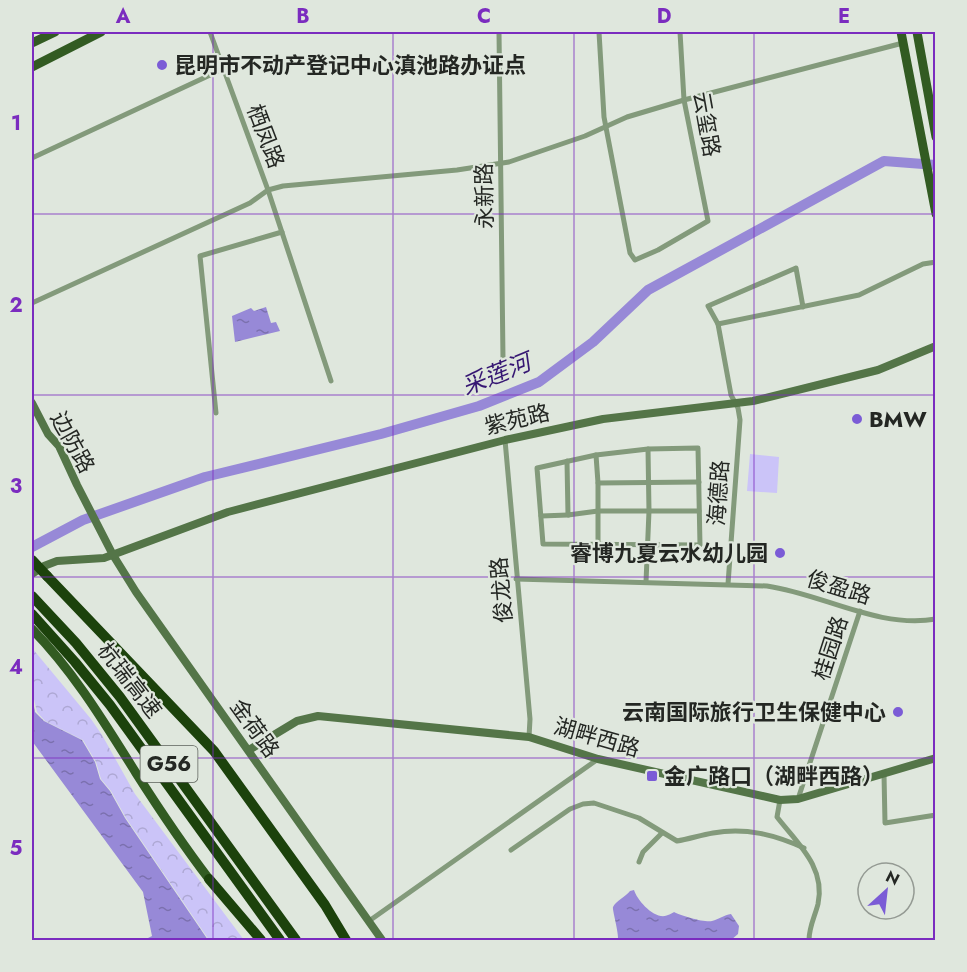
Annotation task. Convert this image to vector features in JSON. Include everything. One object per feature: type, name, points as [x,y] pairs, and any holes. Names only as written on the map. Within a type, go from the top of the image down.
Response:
[{"type":"highway","points":[[32,560],[214,752],[325,905],[346,940]]},
{"type":"highway","name":"杭瑞高速","points":[[32,596],[76,643],[120,697],[296,940]]},
{"type":"highway","name":"杭瑞高速","points":[[32,614],[75,662],[123,722],[280,940]]},
{"type":"highway","points":[[209,879],[261,940]]},
{"type":"main road","points":[[32,43],[55,32]]},
{"type":"main road","points":[[32,67],[100,32]]},
{"type":"main road","points":[[901,32],[936,214]]},
{"type":"main road","points":[[917,32],[936,136]]},
{"type":"main road","points":[[32,629],[59,658],[88,697],[151,796],[209,879]]},
{"type":"street","name":"栖凤路","points":[[210,32],[268,190],[332,381]]},
{"type":"street","name":"永新路","points":[[499,32],[503,359]]},
{"type":"street","points":[[599,32],[605,125]]},
{"type":"street","name":"云玺路","points":[[605,125],[630,253],[635,260],[658,250],[708,221],[684,100],[680,32]]},
{"type":"street","points":[[32,303],[250,203],[268,190],[283,186],[458,170],[500,163],[585,136],[605,125],[684,100],[903,43]]},
{"type":"street","points":[[32,158],[223,69]]},
{"type":"street","points":[[216,413],[200,256],[282,232]]},
{"type":"street","points":[[718,324],[860,295],[922,264],[936,262]]},
{"type":"street","name":"海德路","points":[[728,584],[740,420],[738,408],[731,395],[718,324],[708,306],[796,268],[803,308]]},
{"type":"street","name":"紫苑路","points":[[32,574],[57,561],[90,561],[113,555],[228,512],[505,440],[603,419],[735,405],[878,370],[936,346]]},
{"type":"street","name":"边防路","points":[[32,403],[48,434],[59,446],[103,534]]},
{"type":"street","name":"俊龙路","points":[[505,440],[530,719],[529,737]]},
{"type":"street","points":[[646,582],[650,481],[648,448]]},
{"type":"street","points":[[648,448],[698,448],[700,545],[543,544],[537,468],[596,455],[648,448]]},
{"type":"street","points":[[596,455],[598,544]]},
{"type":"street","points":[[567,461],[568,515]]},
{"type":"street","points":[[598,483],[699,482]]},
{"type":"street","points":[[541,516],[598,511],[699,511]]},
{"type":"street","name":"金荷路","points":[[103,534],[113,555],[169,640],[382,940]]},
{"type":"street","name":"俊盈路","points":[[516,579],[728,584],[780,588],[897,621],[936,619]]},
{"type":"street","name":"桂园路","points":[[798,799],[860,611]]},
{"type":"street","name":"湖畔西路","points":[[249,750],[297,721],[318,716],[529,737],[598,759],[780,800],[798,799],[936,758]]},
{"type":"street","points":[[369,921],[598,759]]},
{"type":"street","points":[[885,774],[885,823],[936,815]]},
{"type":"street","points":[[780,800],[777,818],[804,848],[813,863],[819,890],[809,940]]},
{"type":"street","points":[[511,850],[570,809],[594,803],[639,818],[677,841],[714,833],[756,832],[771,834],[804,848]]},
{"type":"street","points":[[639,861],[643,852],[662,833]]},
{"type":"green space","points":[[750,454],[779,457],[777,493],[747,491]]},
{"type":"green space","points":[[32,648],[91,719],[135,794],[244,940],[209,940],[101,779],[96,762],[83,740],[45,721],[37,712],[32,691]]},
{"type":"water","points":[[266,307],[271,323],[276,322],[280,331],[235,342],[232,316],[251,308],[254,311]]},
{"type":"water","points":[[32,696],[35,712],[44,721],[82,740],[95,762],[100,779],[208,940],[144,940],[152,936],[143,892],[32,741]]},
{"type":"water","points":[[634,890],[646,908],[660,916],[674,912],[709,921],[731,914],[739,926],[738,934],[731,940],[618,940],[613,907]]},
{"type":"waterway","name":"采莲河","points":[[32,547],[83,520],[205,477],[381,434],[479,406],[539,382],[593,342],[648,290],[884,161],[936,165]]},
{"type":"place","name":"昆明市不动产登记中心滇池路办证点","points":[[162,65]]},
{"type":"place","name":"BMW","points":[[857,419]]},
{"type":"place","name":"睿博九夏云水幼儿园","points":[[780,553]]},
{"type":"place","name":"云南国际旅行卫生保健中心","points":[[898,712]]},
{"type":"place","name":"金广路口（湖畔西路）","points":[[652,776]]}]
